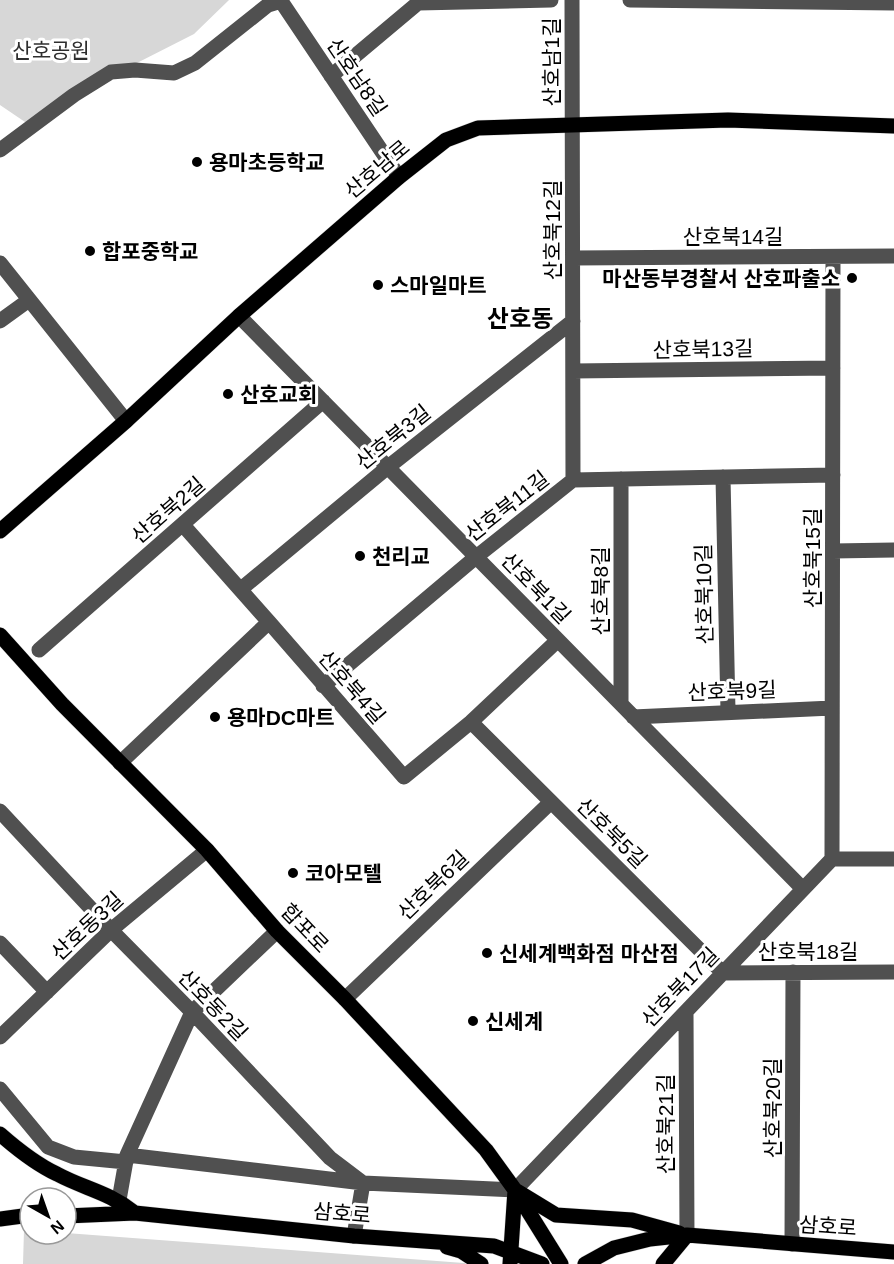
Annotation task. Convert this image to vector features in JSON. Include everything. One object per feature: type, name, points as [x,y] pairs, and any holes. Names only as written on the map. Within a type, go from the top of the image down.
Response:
[{"type":"main road","name":"산호남로","points":[[0,531],[126,421],[239,316],[399,177],[446,140],[478,128],[728,120],[894,126]]},
{"type":"main road","name":"합포로","points":[[0,635],[62,704],[207,849],[277,931],[345,999],[486,1149],[515,1190],[561,1264]]},
{"type":"main road","points":[[0,1134],[18,1150],[57,1175],[119,1200],[135,1213]]},
{"type":"main road","points":[[511,1258],[511,1226],[515,1190],[556,1215],[632,1220],[687,1235],[663,1264]]},
{"type":"main road","name":"삼호로","points":[[78,1215],[135,1213],[354,1236],[494,1246],[511,1258],[542,1264]]},
{"type":"main road","points":[[0,1219],[18,1217]]},
{"type":"main road","name":"삼호로","points":[[585,1264],[614,1248],[650,1239],[687,1235],[894,1252]]},
{"type":"main road","points":[[421,1241],[461,1251],[481,1264]]},
{"type":"street","points":[[331,76],[417,3],[550,0]]},
{"type":"street","name":"산호남1길","points":[[572,0],[572,125]]},
{"type":"street","points":[[630,0],[894,3]]},
{"type":"street","points":[[0,150],[74,94],[111,72],[135,70],[174,73],[195,63],[268,5],[281,1]]},
{"type":"street","name":"산호남8길","points":[[281,1],[399,177]]},
{"type":"street","name":"산호북12길","points":[[572,125],[573,480]]},
{"type":"street","name":"산호북15길","points":[[832,859],[834,256]]},
{"type":"street","name":"산호북14길","points":[[573,258],[894,256]]},
{"type":"street","points":[[0,263],[126,421]]},
{"type":"street","points":[[0,321],[29,300]]},
{"type":"street","name":"산호북1길","points":[[239,316],[803,889]]},
{"type":"street","name":"산호북3길","points":[[241,589],[388,467],[573,321]]},
{"type":"street","name":"산호북13길","points":[[573,371],[833,368]]},
{"type":"street","name":"산호북2길","points":[[39,650],[323,401]]},
{"type":"street","name":"산호북11길","points":[[323,686],[476,557],[573,480],[833,475]]},
{"type":"street","name":"산호북10길","points":[[723,477],[728,711]]},
{"type":"street","name":"산호북8길","points":[[621,479],[621,704]]},
{"type":"street","name":"산호북4길","points":[[183,525],[404,777],[471,722],[558,640]]},
{"type":"street","points":[[833,551],[894,550]]},
{"type":"street","points":[[120,763],[269,622]]},
{"type":"street","name":"산호북9길","points":[[633,717],[832,708]]},
{"type":"street","name":"산호북5길","points":[[471,722],[723,973]]},
{"type":"street","name":"산호북6길","points":[[345,999],[551,802]]},
{"type":"street","name":"산호동2길","points":[[0,811],[330,1158],[363,1183]]},
{"type":"street","name":"산호동3길","points":[[0,1037],[111,930],[207,849]]},
{"type":"street","points":[[832,859],[894,859]]},
{"type":"street","name":"산호북17길","points":[[515,1190],[832,859]]},
{"type":"street","points":[[119,1200],[127,1158],[192,1012],[277,931]]},
{"type":"street","points":[[0,943],[47,992]]},
{"type":"street","name":"산호북20길","points":[[792,1244],[793,972]]},
{"type":"street","name":"산호북18길","points":[[723,973],[894,972]]},
{"type":"street","name":"산호북21길","points":[[686,1012],[687,1235]]},
{"type":"street","points":[[0,1089],[48,1147],[74,1157],[127,1158],[363,1183],[515,1190]]},
{"type":"street","points":[[354,1236],[363,1183]]},
{"type":"green space","name":"산호공원","points":[[0,0],[229,0],[194,34],[70,97],[28,124],[0,105]]},
{"type":"green space","points":[[78,1234],[477,1264],[23,1264],[24,1246],[78,1246]]},
{"type":"place","name":"용마초등학교","points":[[197,162]]},
{"type":"place","name":"합포중학교","points":[[90,251]]},
{"type":"place","name":"마산동부경찰서 산호파출소","points":[[852,278]]},
{"type":"place","name":"스마일마트","points":[[378,285]]},
{"type":"place","name":"산호교회","points":[[228,394]]},
{"type":"place","name":"천리교","points":[[360,556]]},
{"type":"place","name":"용마DC마트","points":[[215,717]]},
{"type":"place","name":"코아모텔","points":[[293,873]]},
{"type":"place","name":"신세계백화점 마산점","points":[[487,953]]},
{"type":"place","name":"신세계","points":[[473,1021]]},
{"type":"district","name":"산호동","points":[[520,318]]}]
